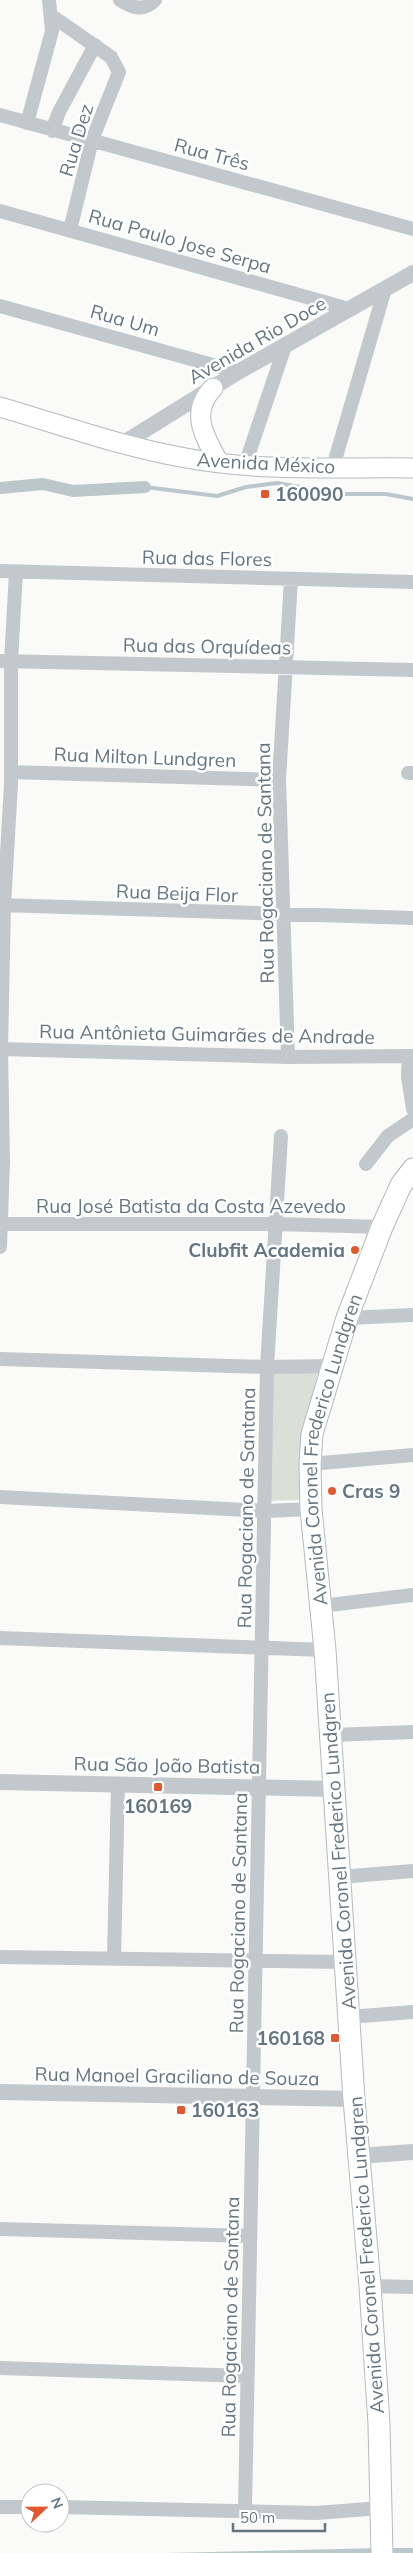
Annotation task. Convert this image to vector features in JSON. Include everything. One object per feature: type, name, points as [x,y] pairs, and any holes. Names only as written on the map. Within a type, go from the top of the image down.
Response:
[{"type":"main road","points":[[213,388],[203,398],[201,420],[206,440],[219,463]]},
{"type":"main road","name":"Avenida México","points":[[0,407],[122,444],[219,463],[413,468]]},
{"type":"main road","name":"Avenida Coronel Frederico Lundgren","points":[[382,2549],[379,2424],[370,2286],[354,2100],[340,1877],[332,1790],[322,1606],[311,1509],[310,1464],[312,1434],[347,1318],[382,1227],[401,1185],[413,1169]]},
{"type":"street","points":[[26,123],[50,40],[52,16],[48,0]]},
{"type":"street","points":[[120,0],[136,8],[144,8],[155,0]]},
{"type":"street","points":[[52,16],[95,46],[59,112],[52,131]]},
{"type":"street","name":"Rua Dez","points":[[70,230],[92,140],[119,72],[115,62],[95,46]]},
{"type":"street","name":"Rua Três","points":[[0,116],[413,229]]},
{"type":"street","name":"Rua Paulo Jose Serpa","points":[[0,211],[349,309]]},
{"type":"street","name":"Avenida Rio Doce","points":[[122,444],[238,372],[413,273]]},
{"type":"street","points":[[333,467],[386,289]]},
{"type":"street","name":"Rua Um","points":[[0,306],[238,372]]},
{"type":"street","points":[[244,465],[285,346]]},
{"type":"street","name":"Rua das Flores","points":[[0,571],[413,582]]},
{"type":"street","points":[[0,1247],[2,905],[7,780],[6,661],[16,572]]},
{"type":"street","name":"Rua Rogaciano de Santana","points":[[288,1057],[278,780],[291,579]]},
{"type":"street","name":"Rua das Orquídeas","points":[[6,661],[413,670]]},
{"type":"street","name":"Rua Milton Lundgren","points":[[7,780],[278,780]]},
{"type":"street","name":"Rua Beija Flor","points":[[2,905],[283,916],[413,918]]},
{"type":"street","name":"Rua Antônieta Guimarães de Andrade","points":[[1,1049],[288,1057],[411,1056]]},
{"type":"street","points":[[411,1056],[408,1077],[413,1109]]},
{"type":"street","points":[[366,1164],[388,1136],[413,1119]]},
{"type":"street","name":"Rua Rogaciano de Santana","points":[[245,2510],[266,1510],[267,1367],[281,1136]]},
{"type":"street","name":"Rua José Batista da Costa Azevedo","points":[[1,1224],[276,1224],[382,1227]]},
{"type":"street","points":[[347,1318],[413,1315]]},
{"type":"street","points":[[0,1359],[267,1367],[333,1366]]},
{"type":"street","points":[[310,1464],[413,1455]]},
{"type":"street","points":[[0,1497],[266,1510],[311,1509]]},
{"type":"street","points":[[322,1606],[413,1595]]},
{"type":"street","points":[[0,1638],[325,1650]]},
{"type":"street","points":[[330,1735],[413,1732]]},
{"type":"street","name":"Rua São João Batista","points":[[0,1782],[260,1786],[332,1790]]},
{"type":"street","points":[[114,1959],[118,1784]]},
{"type":"street","points":[[340,1877],[413,1871]]},
{"type":"street","points":[[0,1957],[345,1962]]},
{"type":"street","points":[[348,2017],[413,2012]]},
{"type":"street","name":"Rua Manoel Graciliano de Souza","points":[[0,2092],[354,2100]]},
{"type":"street","points":[[360,2156],[413,2152]]},
{"type":"street","points":[[0,2229],[250,2236]]},
{"type":"street","points":[[370,2286],[413,2287]]},
{"type":"street","points":[[0,2368],[247,2376]]},
{"type":"street","points":[[0,2507],[20,2507]]},
{"type":"street","points":[[70,2507],[316,2513],[381,2508]]},
{"type":"shaded area","points":[[263,1371],[318,1373],[299,1454],[301,1500],[259,1501]]},
{"type":"shaded area","points":[[413,2548],[413,2553],[166,2553]]},
{"type":"waterway","points":[[145,487],[217,496],[246,487],[277,483],[342,494],[386,494],[413,499]]},
{"type":"waterway","points":[[0,488],[43,484],[73,491],[145,487]]},
{"type":"place","name":"160090","points":[[265,494]]},
{"type":"place","name":"Clubfit Academia","points":[[355,1250]]},
{"type":"place","name":"Cras 9","points":[[332,1491]]},
{"type":"place","name":"160169","points":[[158,1787]]},
{"type":"place","name":"160168","points":[[335,2038]]},
{"type":"place","name":"160163","points":[[181,2110]]}]
